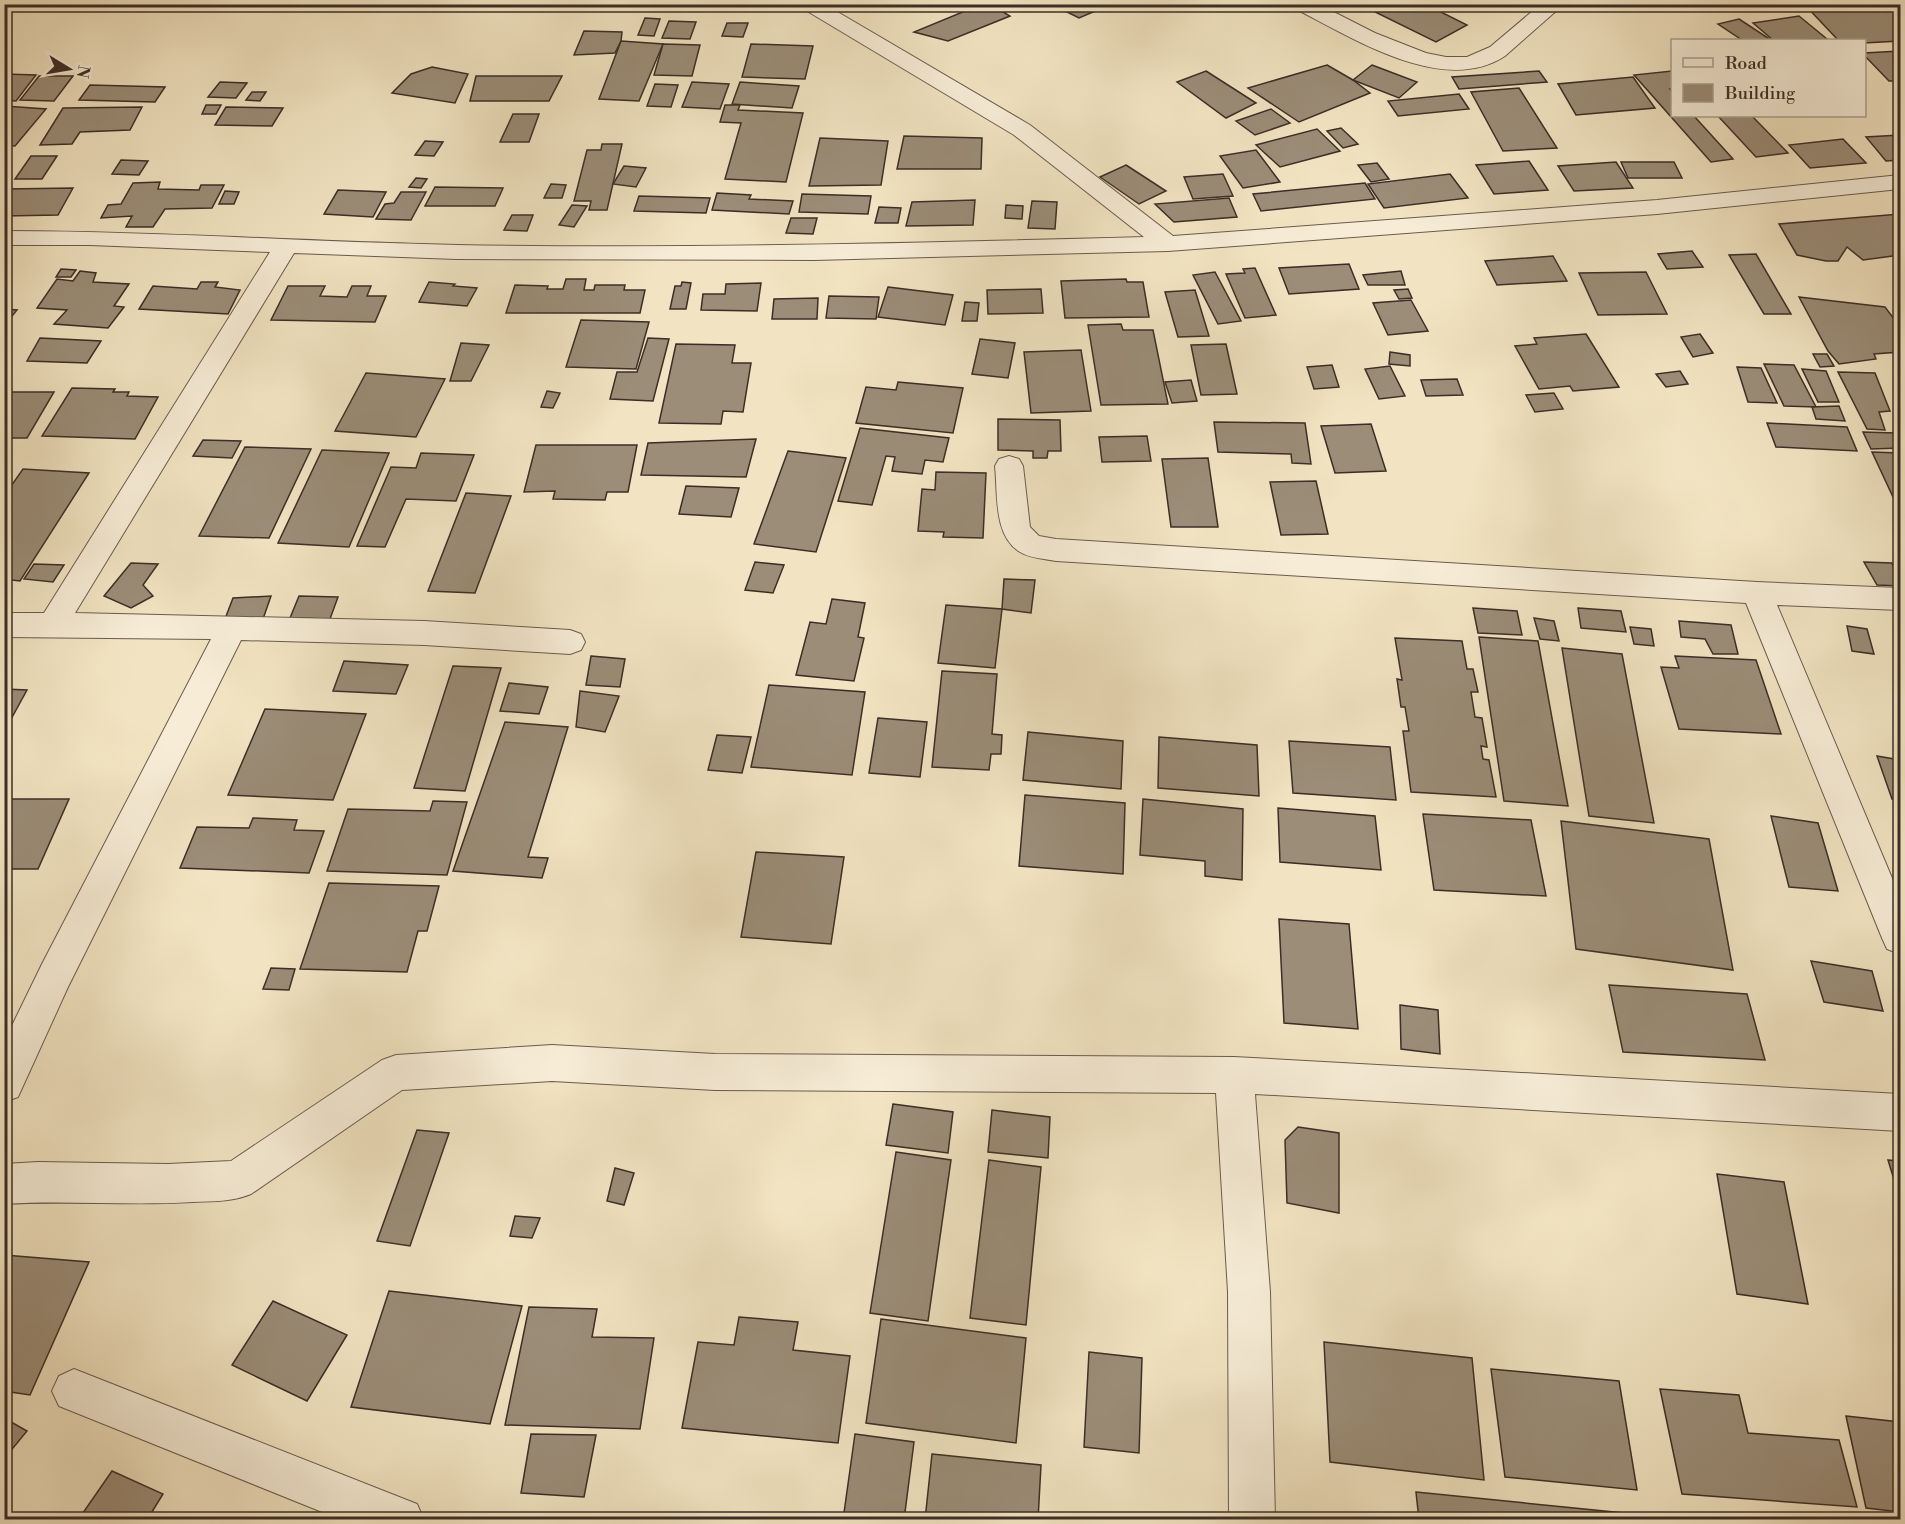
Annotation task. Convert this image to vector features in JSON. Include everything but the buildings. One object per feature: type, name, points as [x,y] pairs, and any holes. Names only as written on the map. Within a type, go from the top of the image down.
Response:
[{"type":"street","points":[[296,4],[509,4]]},
{"type":"street","points":[[809,4],[1022,130],[1168,244]]},
{"type":"street","points":[[1301,4],[1405,54],[1443,65],[1466,65],[1489,57],[1554,4]]},
{"type":"street","points":[[4,238],[90,238],[456,252],[814,253],[1168,244],[1657,207],[1900,182]]},
{"type":"street","points":[[53,624],[286,246]]},
{"type":"street","points":[[1009,466],[1016,530],[1030,546],[1056,550],[1757,593],[1900,599]]},
{"type":"street","points":[[1757,593],[1900,938]]},
{"type":"street","points":[[4,625],[53,624],[424,633],[570,642]]},
{"type":"street","points":[[4,1084],[55,976],[232,628]]},
{"type":"street","points":[[4,1184],[38,1182],[168,1184],[237,1180],[396,1073],[552,1063],[715,1072],[1234,1075],[1900,1113]]},
{"type":"street","points":[[1234,1075],[1248,1292],[1252,1520]]},
{"type":"street","points":[[74,1391],[401,1520]]}]
